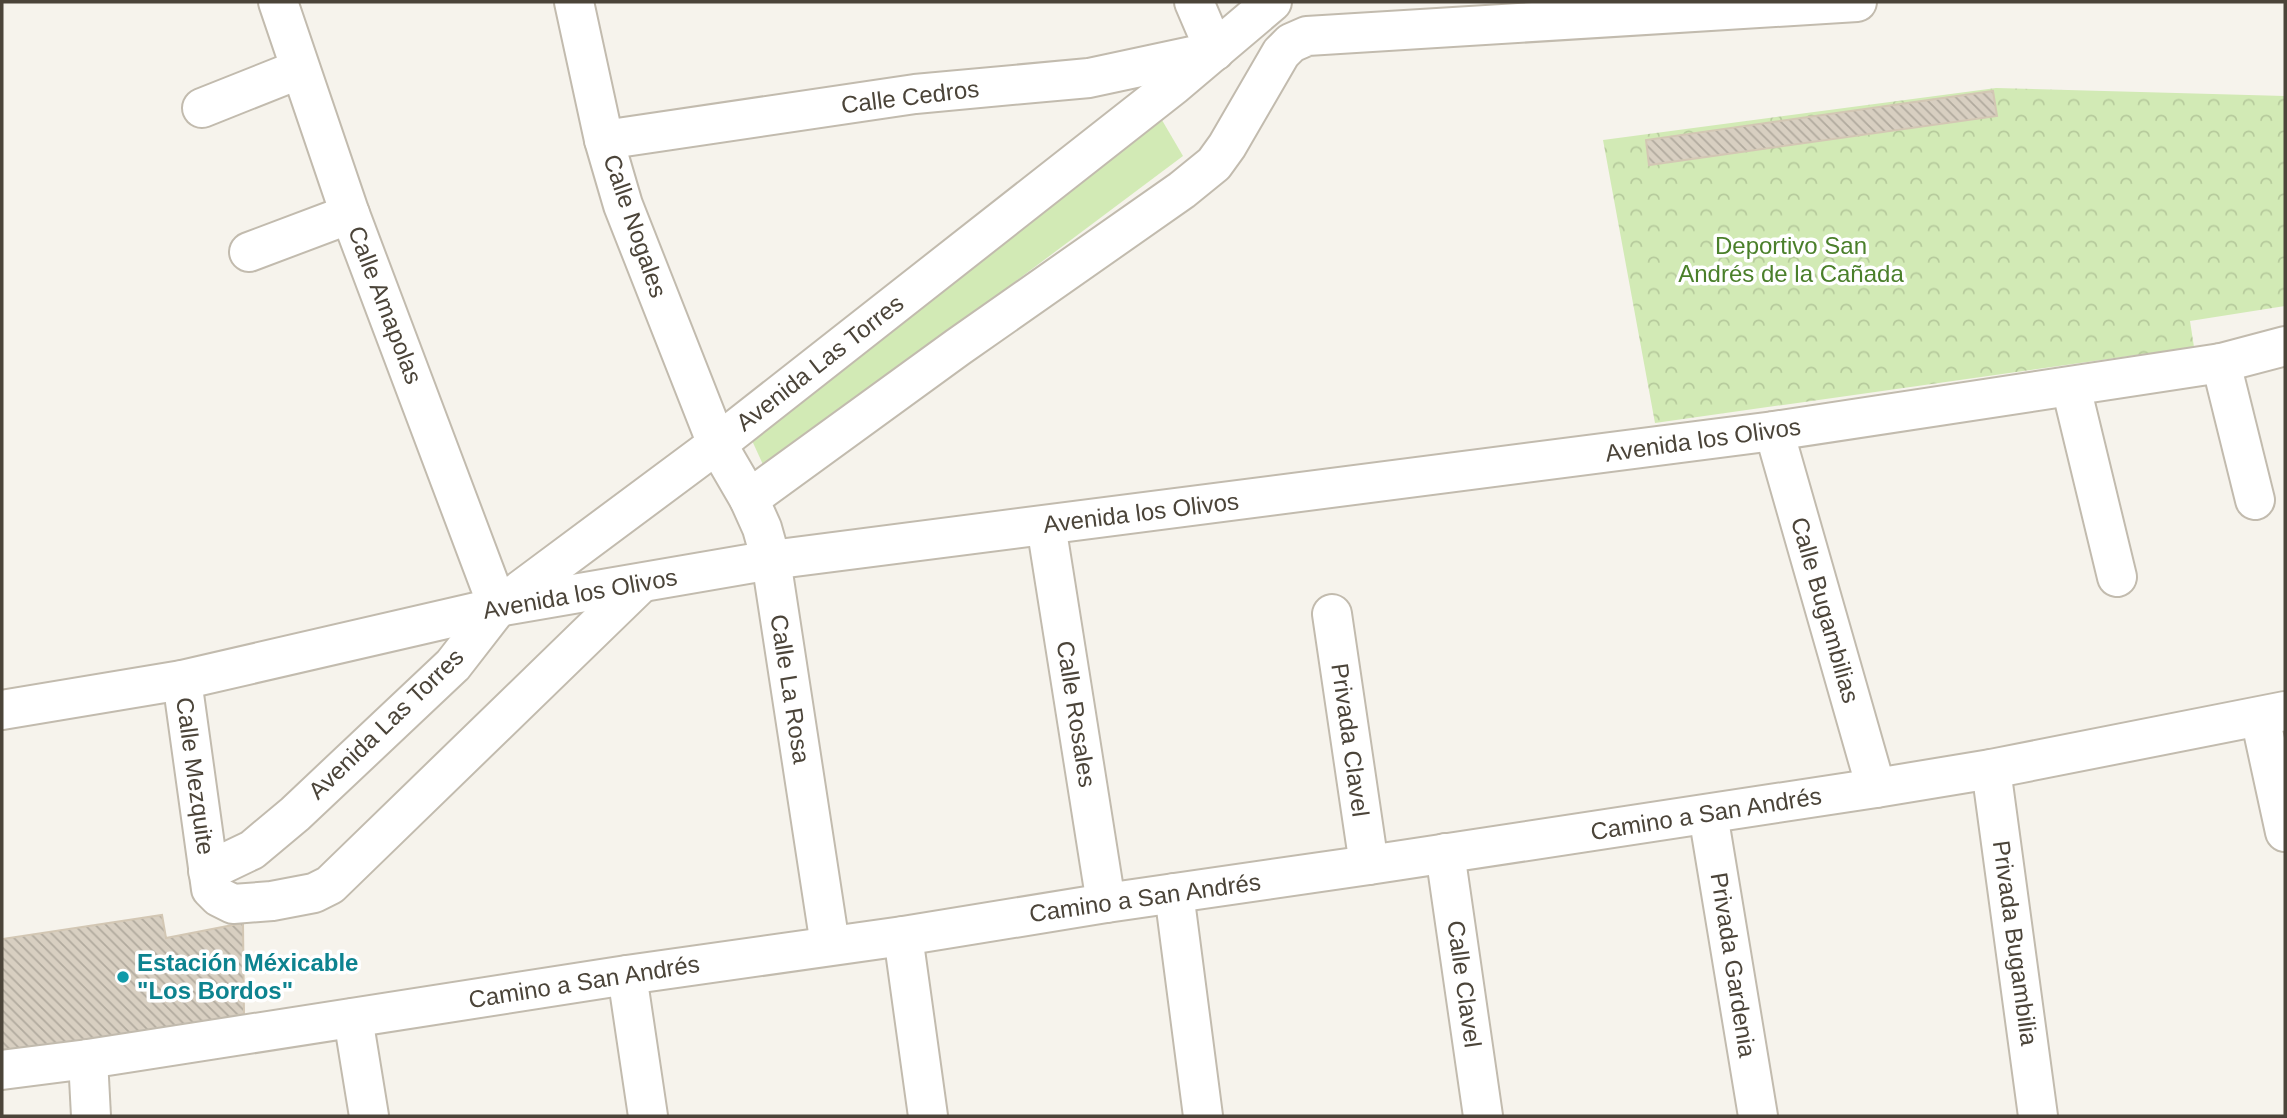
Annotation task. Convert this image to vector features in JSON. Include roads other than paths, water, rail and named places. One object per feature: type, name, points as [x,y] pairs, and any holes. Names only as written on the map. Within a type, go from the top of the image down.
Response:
[{"type":"street","name":"Calle Amapolas","points":[[278,2],[350,214],[498,607]]},
{"type":"street","name":"Calle Nogales","points":[[574,2],[604,139],[623,205],[717,444]]},
{"type":"street","points":[[1194,2],[1215,51]]},
{"type":"street","name":"Avenida Las Torres","points":[[208,872],[252,850],[295,814],[453,665],[498,607],[717,444],[1215,51],[1272,2]]},
{"type":"street","points":[[749,499],[947,355],[1182,190],[1214,164],[1281,53],[1291,43],[1307,36],[1857,2]]},
{"type":"street","name":"Calle Cedros","points":[[604,139],[915,94],[1090,78],[1215,51]]},
{"type":"street","points":[[202,108],[300,69]]},
{"type":"street","points":[[249,252],[350,214]]},
{"type":"street","name":"Avenida los Olivos","points":[[2,710],[182,680],[498,607],[771,559],[1774,431],[2221,363],[2285,346]]},
{"type":"street","points":[[2221,363],[2255,500]]},
{"type":"street","points":[[2071,387],[2117,578]]},
{"type":"street","name":"Calle Bugambilias","points":[[1774,431],[1877,788]]},
{"type":"street","name":"Calle La Rosa","points":[[717,444],[749,499],[762,528],[771,559],[830,945]]},
{"type":"street","name":"Calle Rosales","points":[[1046,525],[1106,902]]},
{"type":"street","points":[[208,872],[211,889],[219,897],[233,904],[272,901],[314,893],[330,885],[640,583]]},
{"type":"street","name":"Privada Clavel","points":[[1332,614],[1368,865]]},
{"type":"street","name":"Calle Mezquite","points":[[182,680],[208,872]]},
{"type":"street","points":[[2273,714],[2285,832]]},
{"type":"street","name":"Camino a San Andrés","points":[[2,1070],[1877,788],[1991,769],[2273,714]]},
{"type":"street","name":"Privada Bugambilia","points":[[1991,769],[2038,1116]]},
{"type":"street","name":"Privada Gardenia","points":[[1708,814],[1758,1116]]},
{"type":"street","name":"Calle Clavel","points":[[1445,853],[1483,1116]]},
{"type":"street","points":[[1174,893],[1203,1116]]},
{"type":"street","points":[[903,936],[928,1116]]},
{"type":"street","points":[[627,975],[648,1116]]},
{"type":"street","points":[[354,1018],[369,1116]]},
{"type":"street","points":[[88,1059],[91,1116]]},
{"type":"place","name":"Estación Méxicable \"Los Bordos\"","points":[[123,977]]},
{"type":"park label","name":"Deportivo San Andrés de la Cañada","points":[[1791,260]]}]
